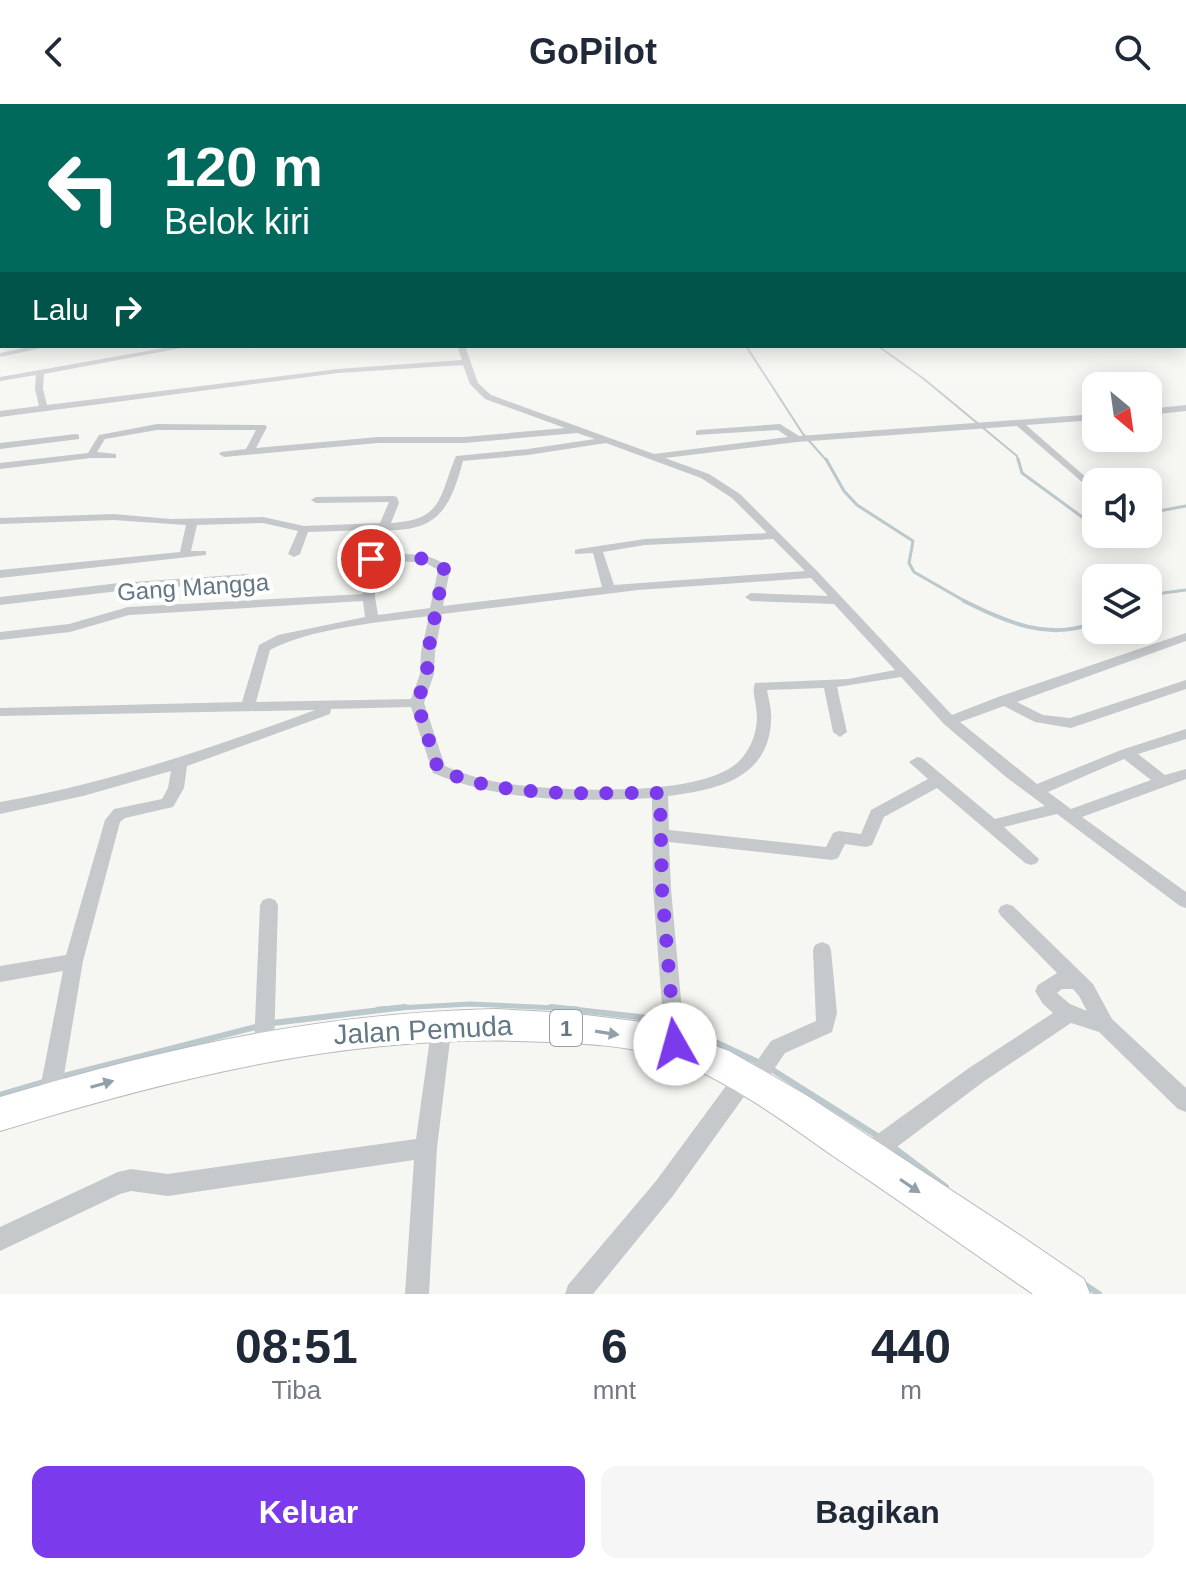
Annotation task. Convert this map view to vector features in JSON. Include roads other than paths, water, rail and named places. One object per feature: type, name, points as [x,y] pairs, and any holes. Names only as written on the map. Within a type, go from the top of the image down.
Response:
[{"type":"highway","name":"Jalan Pemuda","points":[[0,1114],[50,1084],[169,1065],[265,1032],[341,1032],[442,1024],[530,1025],[674,1040],[752,1079],[872,1152],[1069,1294]]},
{"type":"street","points":[[0,355],[36,348]]},
{"type":"street","points":[[0,379],[177,348]]},
{"type":"street","points":[[462,348],[474,384],[488,397],[585,430],[717,482],[736,496],[814,574],[901,673],[949,721],[1035,791],[1186,901]]},
{"type":"street","points":[[0,414],[338,371],[468,362]]},
{"type":"street","points":[[40,373],[39,389],[44,409]]},
{"type":"street","points":[[1162,411],[1186,408]]},
{"type":"street","points":[[653,457],[806,438],[1082,418]]},
{"type":"street","points":[[1020,424],[1082,479]]},
{"type":"street","points":[[91,455],[102,437],[143,429],[262,427],[249,453]]},
{"type":"street","points":[[699,433],[780,427],[806,438]]},
{"type":"street","points":[[224,454],[378,440],[464,440],[585,430]]},
{"type":"street","points":[[0,446],[76,437]]},
{"type":"street","points":[[0,521],[113,517],[192,522],[263,520],[304,529],[378,528],[424,521],[435,515],[451,487],[464,440]]},
{"type":"street","points":[[459,458],[610,440]]},
{"type":"street","points":[[773,441],[780,451]]},
{"type":"street","points":[[736,445],[745,457]]},
{"type":"street","points":[[0,466],[91,455],[113,456]]},
{"type":"street","points":[[316,500],[393,499],[378,528],[371,559],[369,597],[372,619]]},
{"type":"street","points":[[185,554],[192,522]]},
{"type":"street","points":[[294,554],[304,529]]},
{"type":"street","points":[[579,552],[645,542],[775,536]]},
{"type":"street","points":[[597,549],[609,590]]},
{"type":"street","points":[[0,574],[202,553]]},
{"type":"street","points":[[371,559],[423,559],[441,565],[444,575],[427,674],[417,703],[438,769],[458,778],[510,789],[660,793],[695,790],[722,782],[740,771],[755,752],[765,726],[760,686],[830,685],[901,673]]},
{"type":"street","points":[[247,708],[261,655],[270,644],[317,629],[372,619],[609,590],[814,574]]},
{"type":"street","points":[[0,601],[119,587],[248,578]]},
{"type":"street","name":"Gang Mangga","points":[[0,636],[70,628],[128,611],[369,597]]},
{"type":"street","points":[[751,597],[838,600]]},
{"type":"street","points":[[949,721],[1186,637]]},
{"type":"street","points":[[1003,700],[1040,719],[1071,723],[1186,684]]},
{"type":"street","points":[[830,685],[840,732]]},
{"type":"street","points":[[0,712],[417,703]]},
{"type":"street","points":[[0,808],[45,801],[180,763],[337,706]]},
{"type":"street","points":[[1035,791],[1126,753],[1186,734]]},
{"type":"street","points":[[1126,753],[1163,781]]},
{"type":"street","points":[[917,762],[1031,859]]},
{"type":"street","points":[[50,1084],[74,961],[113,820],[120,813],[167,803],[176,788],[180,763]]},
{"type":"street","points":[[1001,822],[1065,811],[1186,774]]},
{"type":"street","points":[[661,835],[832,854],[839,837],[866,841],[877,814],[937,781]]},
{"type":"street","points":[[660,793],[674,1040]]},
{"type":"street","points":[[265,1032],[269,905]]},
{"type":"street","points":[[1007,911],[1086,990],[1105,1025],[1186,1102]]},
{"type":"street","points":[[577,1294],[633,1230],[778,1047],[825,1026],[827,1013],[822,950]]},
{"type":"street","points":[[0,974],[74,961]]},
{"type":"street","points":[[1076,981],[1058,981],[1045,991],[1068,1014],[1105,1025]]},
{"type":"street","points":[[872,1152],[976,1075],[1068,1014]]},
{"type":"street","points":[[417,1294],[426,1148],[442,1024]]},
{"type":"street","points":[[0,1239],[77,1201],[131,1180],[168,1185],[426,1148]]},
{"type":"waterway","points":[[747,348],[803,434],[827,461]]},
{"type":"waterway","points":[[881,348],[924,379],[1017,456],[1018,461]]},
{"type":"waterway","points":[[826,459],[844,491],[857,505],[913,541],[909,563],[914,572],[967,602]]},
{"type":"waterway","points":[[1018,459],[1022,473],[1082,517]]},
{"type":"waterway","points":[[1162,510],[1186,506]]},
{"type":"waterway","points":[[1162,593],[1186,590]]},
{"type":"waterway","points":[[967,602],[1028,627],[1062,630],[1082,627]]},
{"type":"waterway","points":[[397,1008],[470,1004],[562,1008]]},
{"type":"waterway","points":[[397,1008],[405,1007]]},
{"type":"waterway","points":[[551,1007],[562,1008]]},
{"type":"waterway","points":[[273,1023],[397,1008]]},
{"type":"waterway","points":[[378,1009],[397,1008]]},
{"type":"waterway","points":[[562,1008],[578,1009]]},
{"type":"waterway","points":[[562,1008],[666,1020]]},
{"type":"waterway","points":[[681,1026],[760,1063]]},
{"type":"waterway","points":[[60,1077],[256,1027]]},
{"type":"waterway","points":[[771,1069],[879,1137]]},
{"type":"waterway","points":[[0,1095],[44,1082]]},
{"type":"waterway","points":[[893,1147],[946,1187]]},
{"type":"waterway","points":[[1084,1284],[1099,1294]]}]
